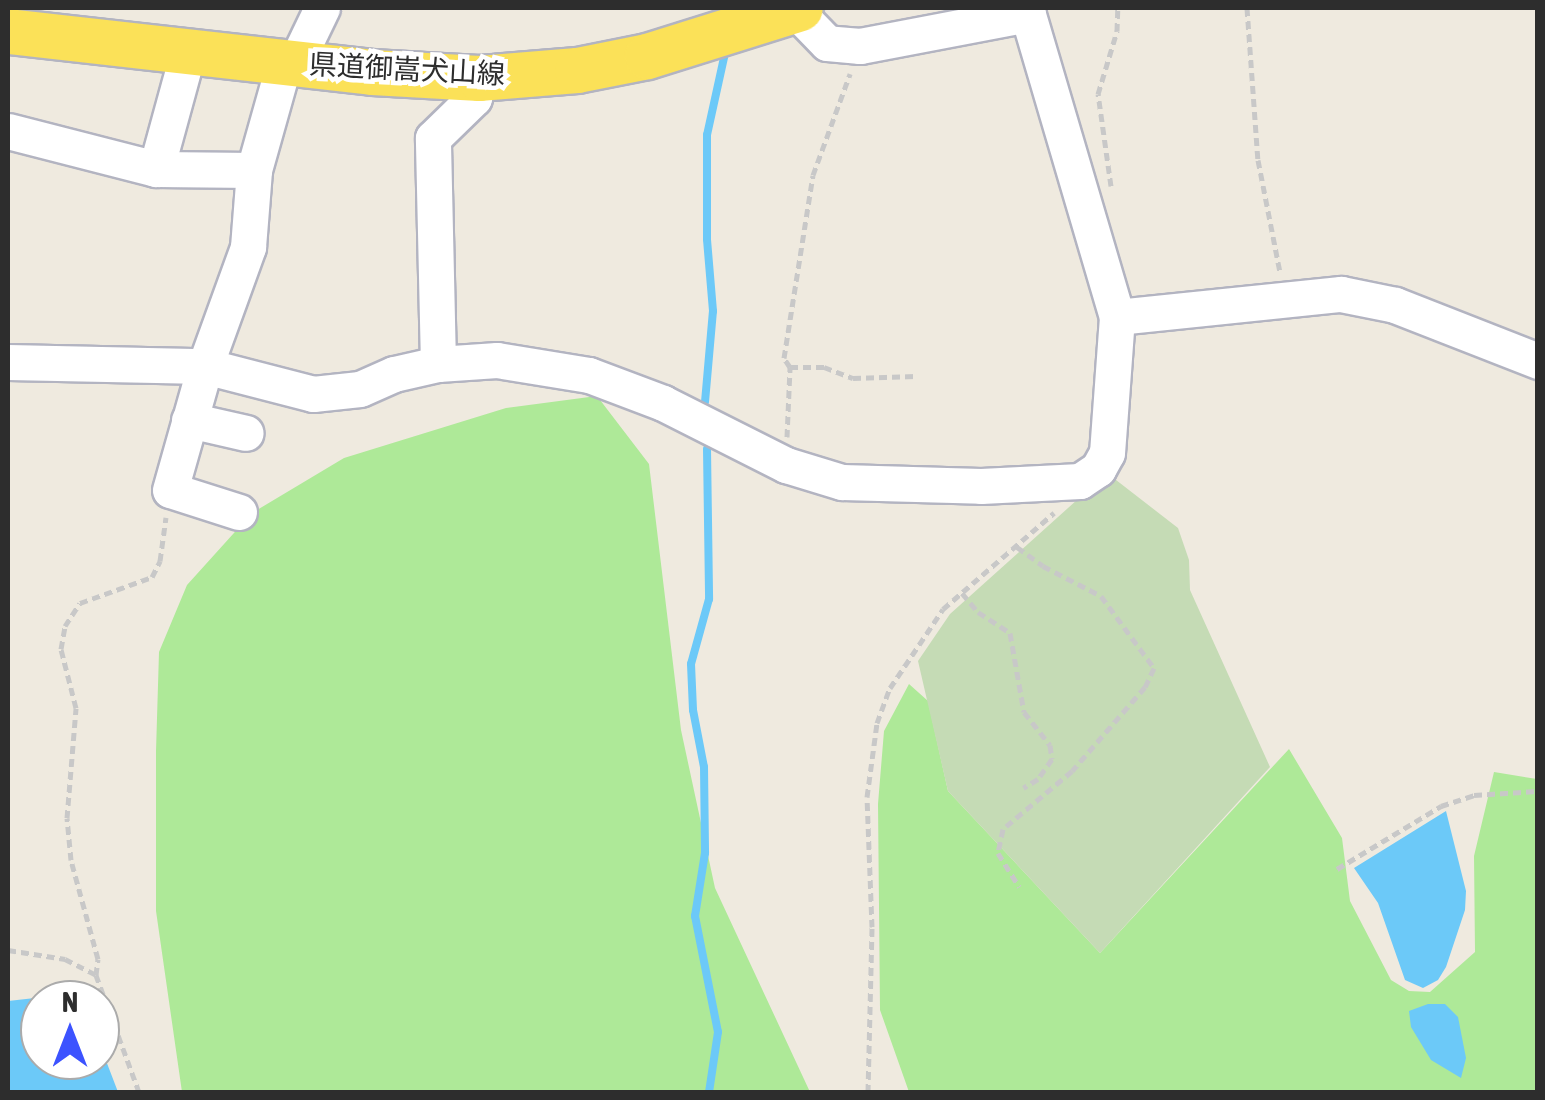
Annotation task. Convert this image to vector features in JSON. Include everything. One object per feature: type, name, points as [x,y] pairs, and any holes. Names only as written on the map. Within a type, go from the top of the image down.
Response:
[{"type":"main road","name":"県道御嵩犬山線","points":[[8,30],[289,63],[479,78],[578,70],[646,56],[796,8]]},
{"type":"street","points":[[239,512],[170,490],[205,366],[248,247],[254,170],[289,63],[322,8]]},
{"type":"street","points":[[8,362],[205,366],[313,394],[360,388],[394,374],[438,364],[497,360],[589,375],[663,403],[786,464],[842,482],[981,486],[1080,481],[1098,470],[1107,453],[1117,317],[1033,11],[860,46],[827,43],[796,8]]},
{"type":"street","points":[[156,168],[188,52]]},
{"type":"street","points":[[438,364],[433,138],[474,98],[479,78]]},
{"type":"street","points":[[8,131],[156,168],[254,170]]},
{"type":"street","points":[[1117,317],[1342,294],[1394,306],[1538,361]]},
{"type":"street","points":[[188,420],[246,433]]},
{"type":"path","points":[[1113,196],[1098,94],[1117,31],[1118,8]]},
{"type":"path","points":[[1247,8],[1258,160],[1284,298]]},
{"type":"path","points":[[786,464],[790,367],[784,358],[813,175],[860,46]]},
{"type":"path","points":[[790,367],[824,367],[853,378],[916,376]]},
{"type":"path","points":[[868,1092],[872,927],[866,813],[877,723],[890,688],[943,610],[1068,500],[1069,481]]},
{"type":"path","points":[[138,1092],[96,975],[98,959],[71,860],[67,818],[76,708],[61,649],[64,626],[80,603],[152,577],[160,561],[170,490]]},
{"type":"path","points":[[1017,547],[1042,566],[1101,596],[1154,668],[1145,688],[1072,771],[1003,829],[998,852],[1018,887]]},
{"type":"path","points":[[1538,578],[1538,660]]},
{"type":"path","points":[[962,593],[978,612],[1010,633],[1024,712],[1050,745],[1052,759],[1038,779],[1022,788]]},
{"type":"path","points":[[1338,869],[1442,806],[1474,795],[1538,791]]},
{"type":"path","points":[[8,950],[64,958],[96,975]]},
{"type":"green space","points":[[597,396],[649,464],[681,730],[715,888],[810,1092],[182,1092],[156,911],[156,751],[159,652],[187,585],[252,513],[344,458],[506,408]]},
{"type":"green space","points":[[1107,473],[1178,528],[1189,560],[1190,590],[1270,767],[1100,953],[948,791],[918,661],[950,614]]},
{"type":"green space","points":[[909,684],[928,701],[948,791],[1100,953],[1289,749],[1342,838],[1350,901],[1391,980],[1409,991],[1430,992],[1475,952],[1474,856],[1494,772],[1537,779],[1537,1092],[909,1092],[880,1010],[878,804],[884,731]]},
{"type":"water","points":[[1446,811],[1466,891],[1465,910],[1446,967],[1438,980],[1423,988],[1405,980],[1378,903],[1354,868]]},
{"type":"water","points":[[20,1000],[20,1080],[113,1080],[118,1092],[8,1092],[8,1001]]},
{"type":"water","points":[[1428,1004],[1445,1004],[1458,1017],[1466,1058],[1461,1078],[1431,1060],[1411,1027],[1409,1011]]},
{"type":"waterway","points":[[705,402],[713,311],[707,239],[707,135],[725,53]]},
{"type":"waterway","points":[[707,449],[709,599],[691,664],[693,710],[704,767],[705,853],[695,916],[718,1032],[709,1092]]}]
